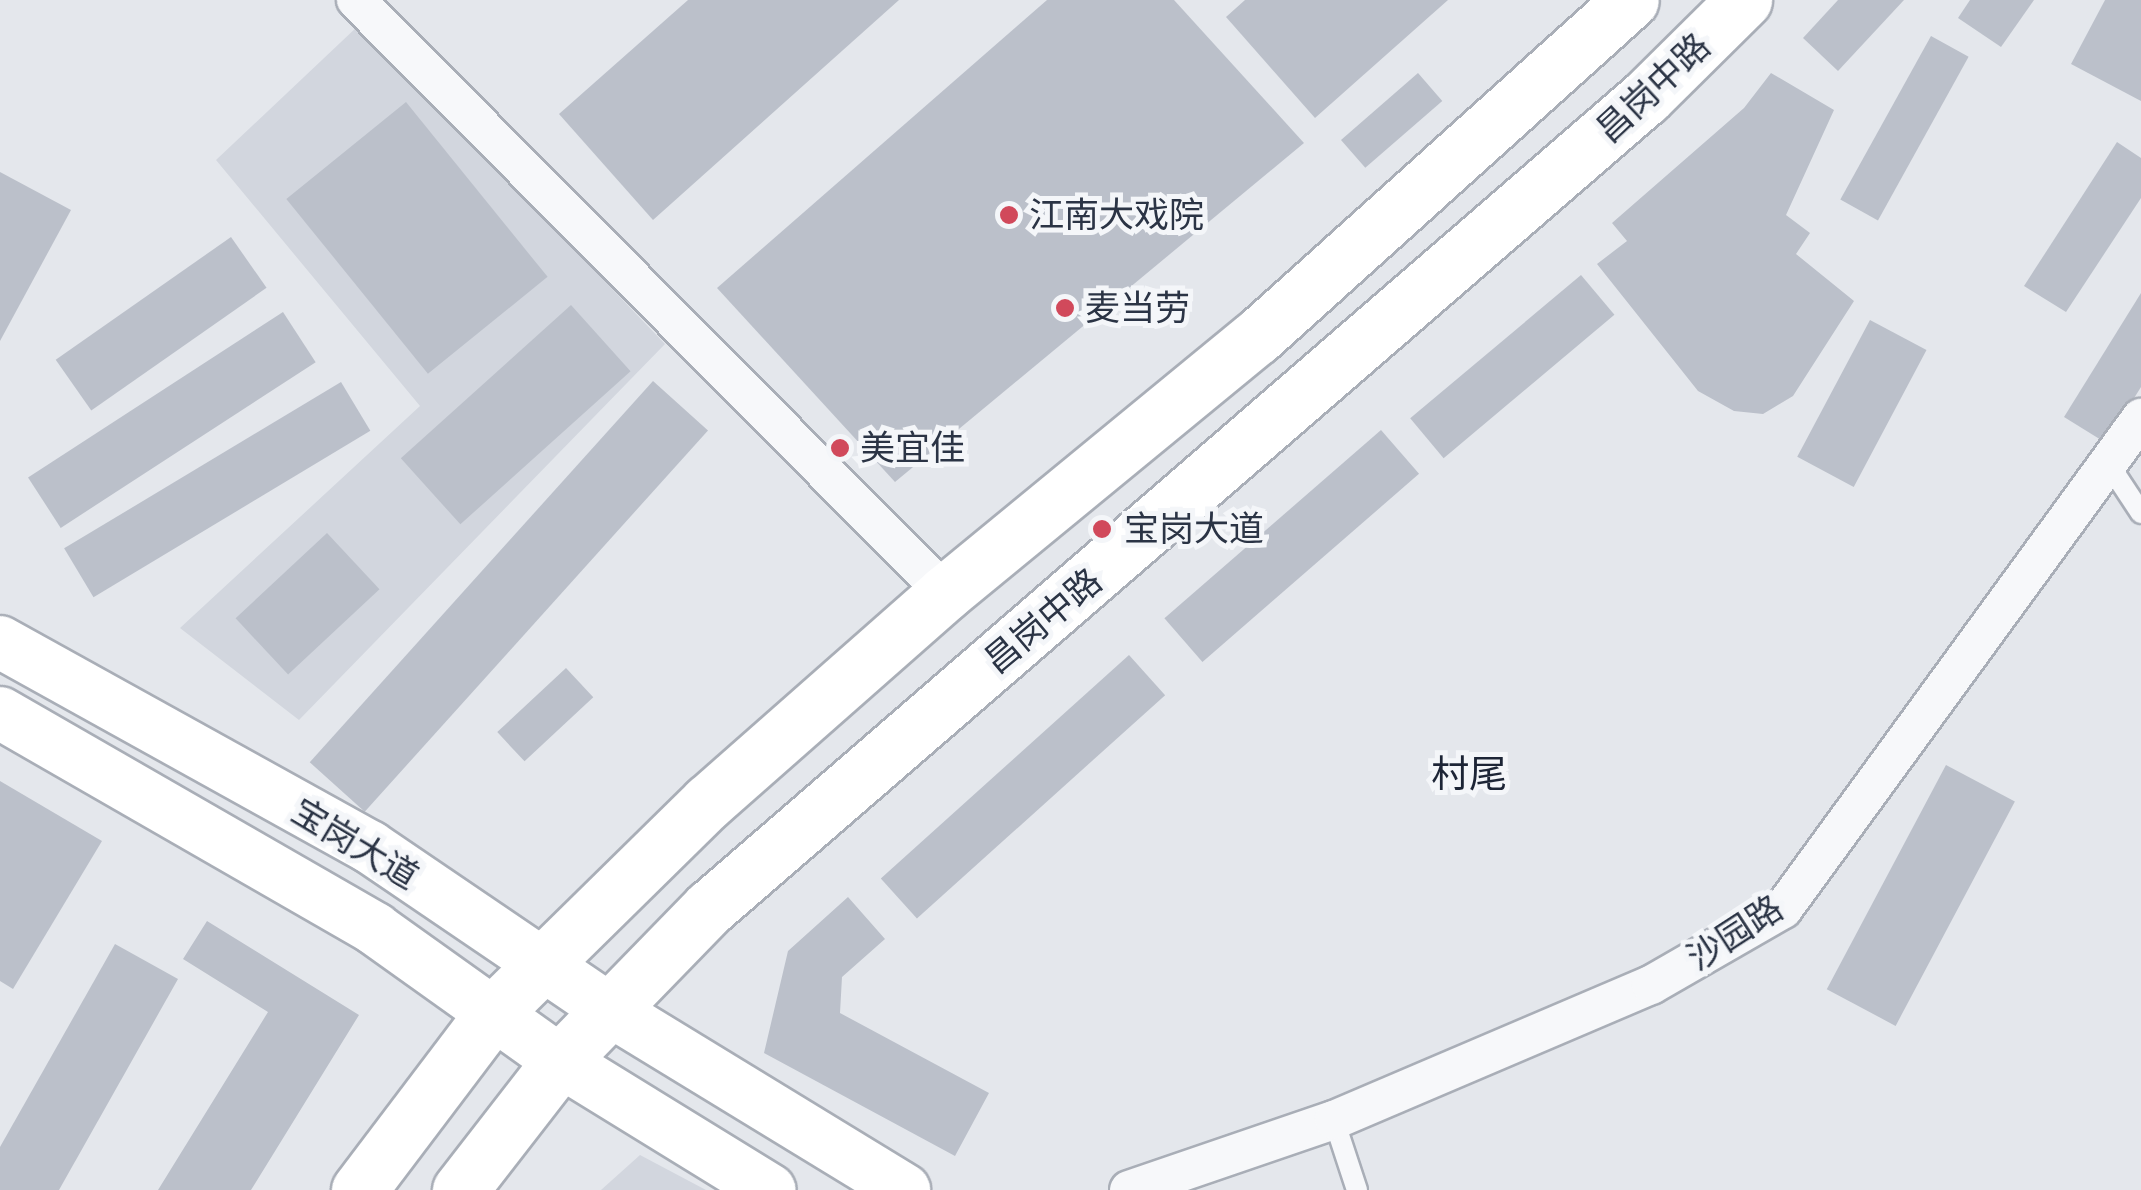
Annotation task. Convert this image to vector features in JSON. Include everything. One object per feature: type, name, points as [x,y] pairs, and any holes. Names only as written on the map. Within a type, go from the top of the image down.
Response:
[{"type":"main road","points":[[359,1190],[493,1013],[539,963],[945,592],[1257,337],[1631,0]]},
{"type":"main road","name":"昌岗中路","points":[[460,1190],[560,1061],[710,908],[1618,122],[1744,0]]},
{"type":"main road","name":"宝岗大道","points":[[0,642],[370,847],[608,1009],[904,1190]]},
{"type":"main road","name":"宝岗大道","points":[[0,713],[374,929],[560,1061],[770,1190]]},
{"type":"street","points":[[356,0],[945,592]]},
{"type":"street","name":"沙园路","points":[[1129,1190],[1334,1120],[1651,985],[1783,908],[2141,418]]},
{"type":"lane","points":[[2108,464],[2141,513]]},
{"type":"lane","points":[[1334,1120],[1357,1190]]},
{"type":"shaded area","points":[[359,25],[665,344],[299,720],[180,628],[420,406],[216,160]]},
{"type":"shaded area","points":[[640,1155],[706,1190],[601,1190]]},
{"type":"building","points":[[688,0],[899,0],[653,220],[559,114]]},
{"type":"building","name":"江南大戏院","points":[[1047,0],[1174,0],[1304,143],[895,482],[717,288]]},
{"type":"building","points":[[1245,0],[1448,0],[1315,118],[1226,17]]},
{"type":"building","points":[[1838,0],[1904,0],[1838,71],[1803,38]]},
{"type":"building","points":[[1970,0],[2034,0],[2001,47],[1958,18]]},
{"type":"building","points":[[2105,0],[2141,0],[2141,101],[2071,64]]},
{"type":"building","points":[[1931,36],[1969,57],[1878,220],[1840,200]]},
{"type":"building","points":[[1418,73],[1442,101],[1365,168],[1341,140]]},
{"type":"building","points":[[1771,73],[1834,110],[1786,215],[1810,233],[1796,254],[1854,301],[1793,396],[1763,414],[1734,411],[1698,391],[1597,264],[1627,241],[1612,223],[1744,108]]},
{"type":"building","points":[[406,102],[548,277],[428,374],[286,199]]},
{"type":"building","points":[[2117,142],[2141,158],[2141,198],[2066,312],[2024,286]]},
{"type":"building","points":[[0,172],[71,210],[0,341]]},
{"type":"building","points":[[231,237],[267,288],[91,411],[56,360]]},
{"type":"building","points":[[1581,275],[1614,315],[1444,458],[1410,418]]},
{"type":"building","points":[[2141,293],[2141,387],[2106,443],[2064,417]]},
{"type":"building","points":[[571,305],[631,371],[460,524],[401,458]]},
{"type":"building","points":[[283,312],[316,362],[61,528],[28,478]]},
{"type":"building","points":[[1870,320],[1927,350],[1854,487],[1797,457]]},
{"type":"building","points":[[653,381],[708,431],[365,812],[310,762]]},
{"type":"building","points":[[341,382],[370,431],[93,597],[64,548]]},
{"type":"building","points":[[1381,430],[1419,474],[1202,662],[1164,618]]},
{"type":"building","points":[[327,533],[380,589],[288,675],[236,618]]},
{"type":"building","points":[[1129,655],[1165,695],[917,919],[881,878]]},
{"type":"building","points":[[566,668],[593,697],[525,761],[497,732]]},
{"type":"building","points":[[1946,765],[2015,802],[1896,1026],[1827,989]]},
{"type":"building","points":[[0,781],[102,841],[13,989],[0,981]]},
{"type":"building","points":[[848,897],[885,939],[842,977],[840,1013],[989,1093],[955,1156],[764,1053],[788,951]]},
{"type":"building","points":[[207,921],[359,1015],[251,1190],[158,1190],[268,1012],[183,959]]},
{"type":"building","points":[[115,944],[178,979],[59,1190],[0,1190],[0,1147]]},
{"type":"place","name":"江南大戏院","points":[[1009,215]]},
{"type":"place","name":"麦当劳","points":[[1065,308]]},
{"type":"place","name":"美宜佳","points":[[840,448]]},
{"type":"place","name":"宝岗大道","points":[[1102,529]]},
{"type":"district","name":"村尾","points":[[1469,775]]}]
